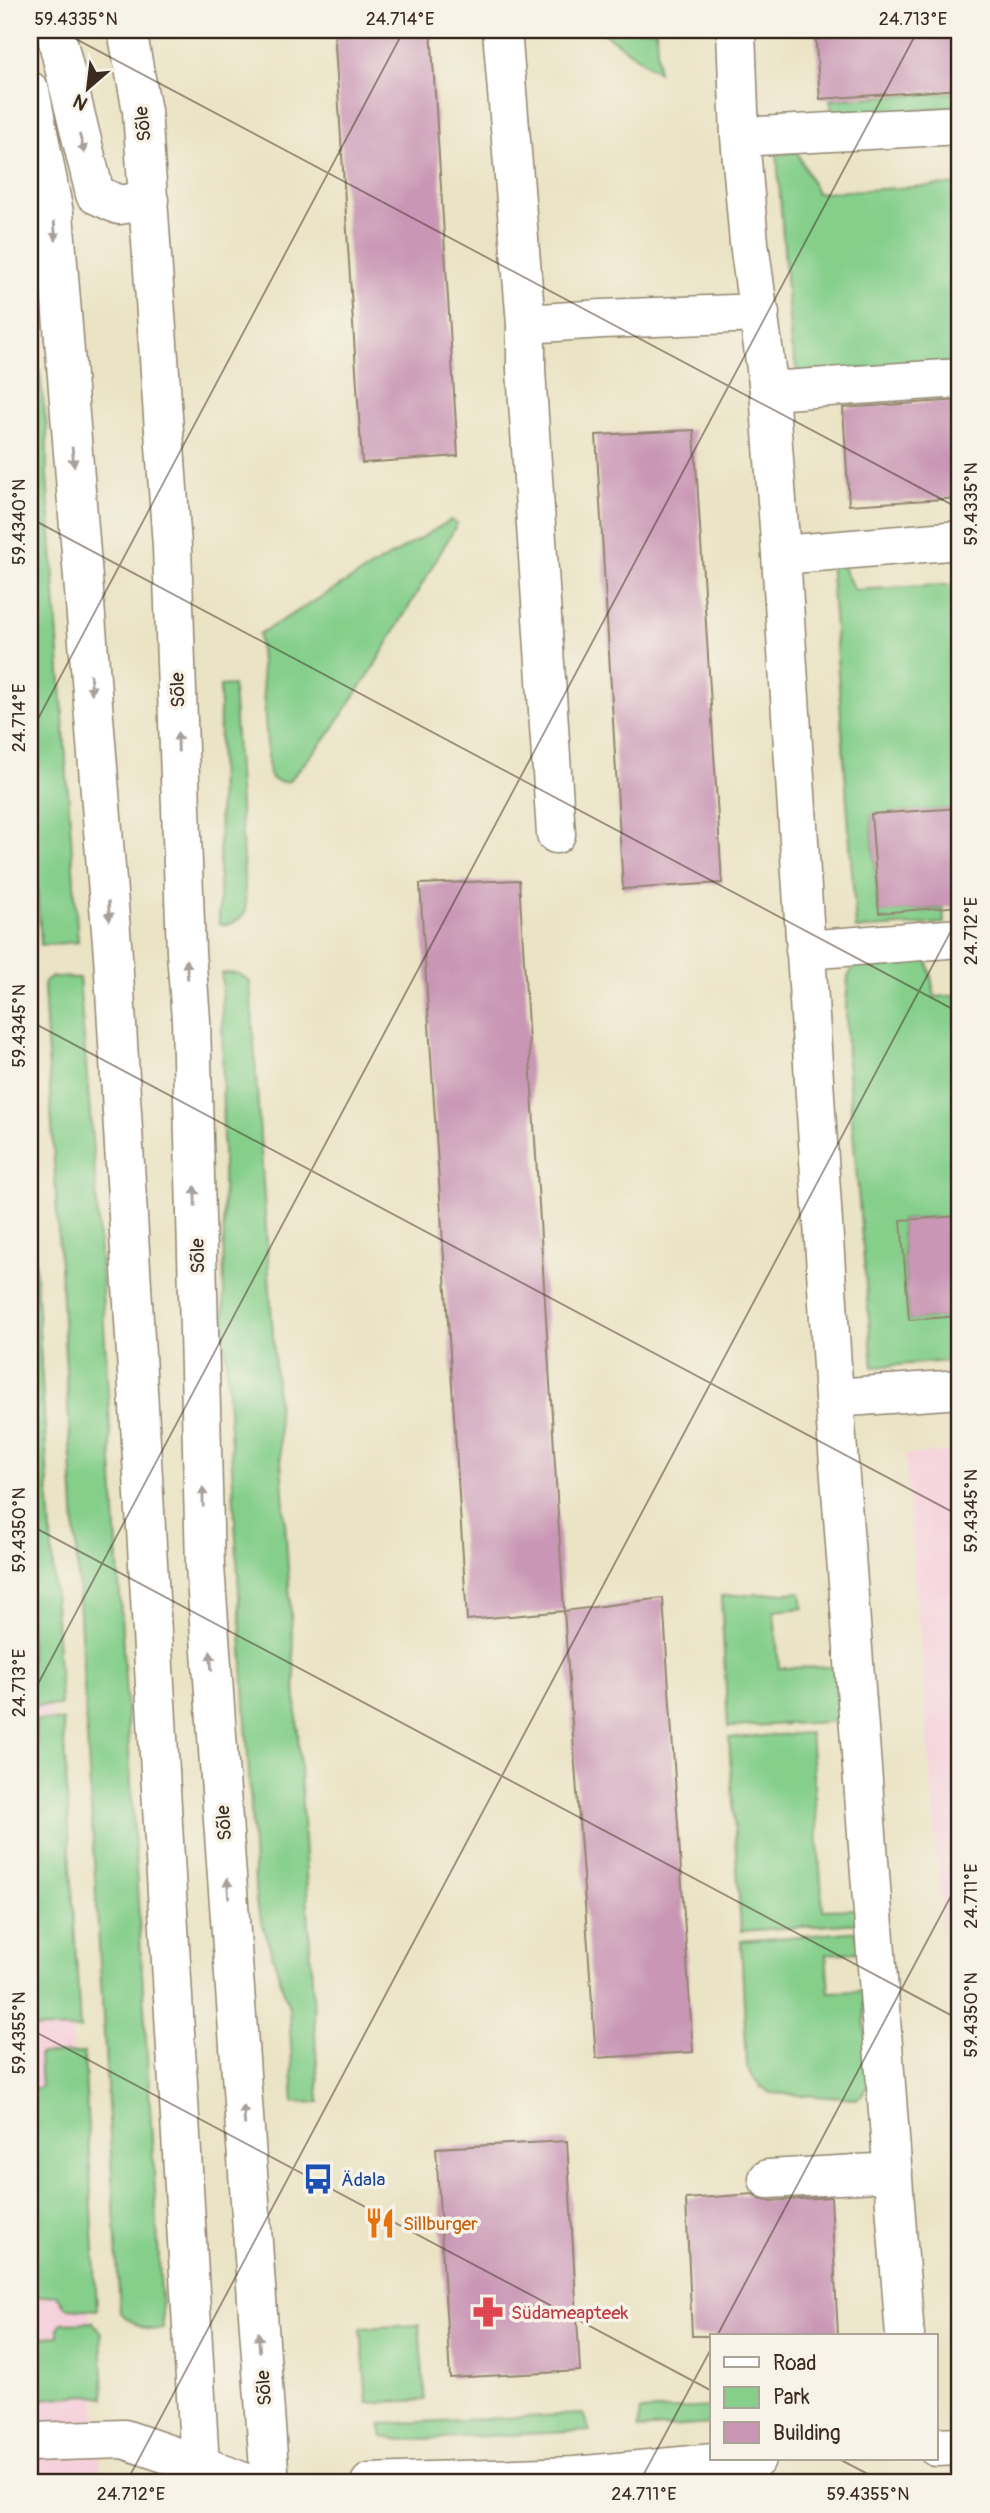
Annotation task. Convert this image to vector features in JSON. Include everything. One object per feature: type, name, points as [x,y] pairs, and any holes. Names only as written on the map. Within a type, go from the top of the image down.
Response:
[{"type":"main road","points":[[55,30],[95,194],[119,205],[149,200]]},
{"type":"main road","name":"Sõle","points":[[127,30],[142,111],[172,547],[186,952],[191,1020],[205,1566],[270,2483]]},
{"type":"main road","points":[[502,30],[526,324],[526,370],[556,834]]},
{"type":"main road","points":[[736,30],[740,137],[749,243],[769,391],[782,555],[834,1398],[905,2334]]},
{"type":"main road","points":[[30,91],[39,189],[54,213],[113,956],[200,2474]]},
{"type":"main road","points":[[740,137],[960,125]]},
{"type":"main road","points":[[526,324],[602,318],[760,313]]},
{"type":"main road","points":[[769,391],[960,378]]},
{"type":"main road","points":[[782,555],[960,540]]},
{"type":"main road","points":[[805,950],[960,939]]},
{"type":"main road","points":[[834,1398],[960,1389]]},
{"type":"main road","points":[[768,2179],[893,2172]]},
{"type":"main road","points":[[30,2442],[124,2440],[200,2474],[246,2483]]},
{"type":"main road","points":[[937,2447],[960,2446]]},
{"type":"main road","points":[[370,2483],[575,2476],[746,2460]]},
{"type":"shaded area","points":[[30,1379],[44,1608],[101,2483],[30,2483]]},
{"type":"shaded area","points":[[960,1451],[960,2137],[905,1455]]},
{"type":"green space","points":[[599,30],[656,30],[658,72]]},
{"type":"green space","points":[[960,92],[960,107],[833,116],[830,100]]},
{"type":"green space","points":[[797,152],[817,193],[960,184],[960,363],[798,373],[791,346],[777,155]]},
{"type":"green space","points":[[30,297],[47,429],[47,474],[78,942],[41,945],[30,771]]},
{"type":"green space","points":[[451,520],[457,524],[372,670],[330,733],[289,781],[280,782],[273,779],[269,775],[259,634]]},
{"type":"green space","points":[[830,559],[839,559],[854,590],[960,584],[960,808],[871,815],[879,912],[943,908],[944,923],[856,929]]},
{"type":"green space","points":[[233,685],[246,911],[234,922],[219,924],[220,686]]},
{"type":"green space","points":[[862,956],[927,957],[935,997],[960,995],[960,1216],[901,1220],[909,1320],[960,1316],[960,1360],[873,1367],[847,1061],[848,976]]},
{"type":"green space","points":[[222,973],[240,974],[250,982],[319,2102],[294,2103],[289,2008],[256,1903],[224,1319]]},
{"type":"green space","points":[[52,977],[79,978],[96,1189],[163,2328],[151,2330],[120,2313],[44,987],[45,982]]},
{"type":"green space","points":[[30,1175],[61,1705],[30,1706]]},
{"type":"green space","points":[[801,1592],[803,1608],[774,1611],[779,1668],[842,1667],[847,1721],[728,1727],[721,1596]]},
{"type":"green space","points":[[35,1720],[63,1721],[80,2029],[30,2028],[30,1748],[37,1744]]},
{"type":"green space","points":[[810,1733],[823,1910],[858,1909],[860,1923],[741,1931],[729,1738]]},
{"type":"green space","points":[[860,1931],[861,1952],[826,1954],[829,1992],[863,1991],[868,2086],[863,2095],[856,2099],[771,2093],[761,2087],[747,2068],[741,1941]]},
{"type":"green space","points":[[84,2053],[97,2310],[66,2308],[57,2295],[30,2298],[30,2089],[41,2087],[39,2054]]},
{"type":"green space","points":[[93,2322],[101,2333],[104,2398],[86,2395],[30,2400],[30,2338],[58,2336],[58,2328],[62,2323]]},
{"type":"green space","points":[[419,2325],[425,2400],[367,2403],[361,2328]]},
{"type":"green space","points":[[710,2407],[710,2424],[638,2429],[640,2411]]},
{"type":"green space","points":[[583,2414],[590,2431],[402,2440],[383,2437],[380,2424]]},
{"type":"green space","points":[[960,2478],[960,2483],[860,2483]]},
{"type":"building","points":[[334,30],[431,30],[458,456],[362,463]]},
{"type":"building","points":[[815,30],[960,30],[960,89],[820,99]]},
{"type":"building","points":[[960,400],[960,498],[849,505],[843,408]]},
{"type":"building","points":[[694,430],[722,883],[623,889],[596,435]]},
{"type":"building","points":[[960,808],[960,906],[879,913],[871,814]]},
{"type":"building","points":[[519,880],[564,1611],[467,1620],[420,884]]},
{"type":"building","points":[[960,1216],[960,1316],[909,1320],[901,1220]]},
{"type":"building","points":[[663,1598],[693,2052],[596,2058],[564,1611]]},
{"type":"building","points":[[567,2141],[580,2371],[450,2378],[436,2148]]},
{"type":"building","points":[[753,2194],[759,2199],[769,2201],[831,2197],[838,2334],[692,2336],[686,2199]]},
{"type":"place","name":"Ädala","points":[[318,2179]]},
{"type":"place","name":"Sillburger","points":[[380,2223]]},
{"type":"place","name":"Südameapteek","points":[[488,2312]]}]
